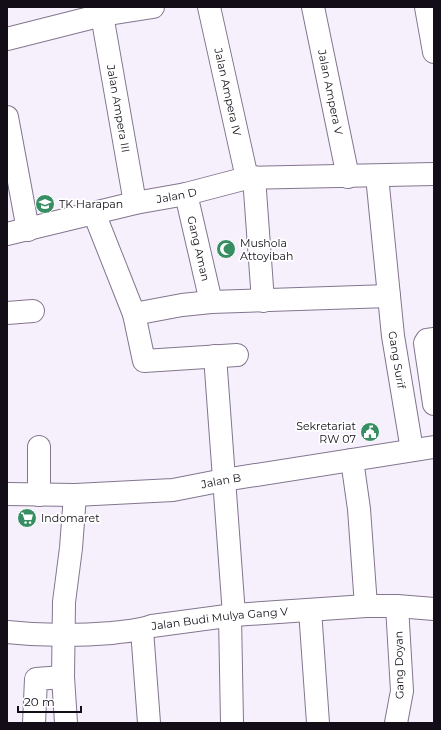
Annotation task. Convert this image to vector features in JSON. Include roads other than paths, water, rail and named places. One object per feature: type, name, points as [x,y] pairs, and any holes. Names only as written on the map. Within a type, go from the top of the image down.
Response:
[{"type":"street","points":[[7,39],[102,15],[153,7]]},
{"type":"street","name":"Jalan Ampera IV","points":[[209,7],[250,177],[263,301]]},
{"type":"street","name":"Jalan Ampera V","points":[[313,7],[348,177]]},
{"type":"street","points":[[426,7],[434,52]]},
{"type":"street","name":"Jalan Ampera III","points":[[102,15],[135,203]]},
{"type":"street","points":[[7,117],[17,232]]},
{"type":"street","name":"Jalan D","points":[[17,232],[135,203],[186,194],[250,177],[348,177],[434,174]]},
{"type":"street","name":"Gang Surif","points":[[377,176],[393,336],[412,450]]},
{"type":"street","name":"Gang Aman","points":[[186,194],[211,302]]},
{"type":"street","points":[[94,213],[134,314],[143,360],[146,362],[237,355]]},
{"type":"street","points":[[134,314],[182,305],[211,302],[263,301],[313,297],[389,296]]},
{"type":"street","points":[[7,313],[33,310]]},
{"type":"street","points":[[434,339],[427,340],[425,342],[434,404]]},
{"type":"street","points":[[215,356],[232,616],[232,723]]},
{"type":"street","points":[[39,495],[40,447]]},
{"type":"street","name":"Jalan B","points":[[7,494],[75,495],[173,490],[224,480],[434,447]]},
{"type":"street","points":[[352,460],[359,509],[366,606]]},
{"type":"street","points":[[66,723],[63,676],[64,602],[71,548],[75,495]]},
{"type":"street","name":"Jalan Budi Mulya Gang V","points":[[7,632],[64,636],[142,630],[152,626],[232,616],[310,610],[366,606],[398,606],[434,609]]},
{"type":"street","name":"Gang Doyan","points":[[396,723],[402,691],[398,606]]},
{"type":"street","points":[[310,610],[318,723]]},
{"type":"street","points":[[142,630],[149,723]]},
{"type":"street","points":[[34,723],[36,679],[63,676]]},
{"type":"place","name":"TK Harapan","points":[[45,204]]},
{"type":"place","name":"Mushola Attoyibah","points":[[226,249]]},
{"type":"place","name":"Sekretariat RW 07","points":[[370,432]]},
{"type":"place","name":"Indomaret","points":[[27,518]]}]
